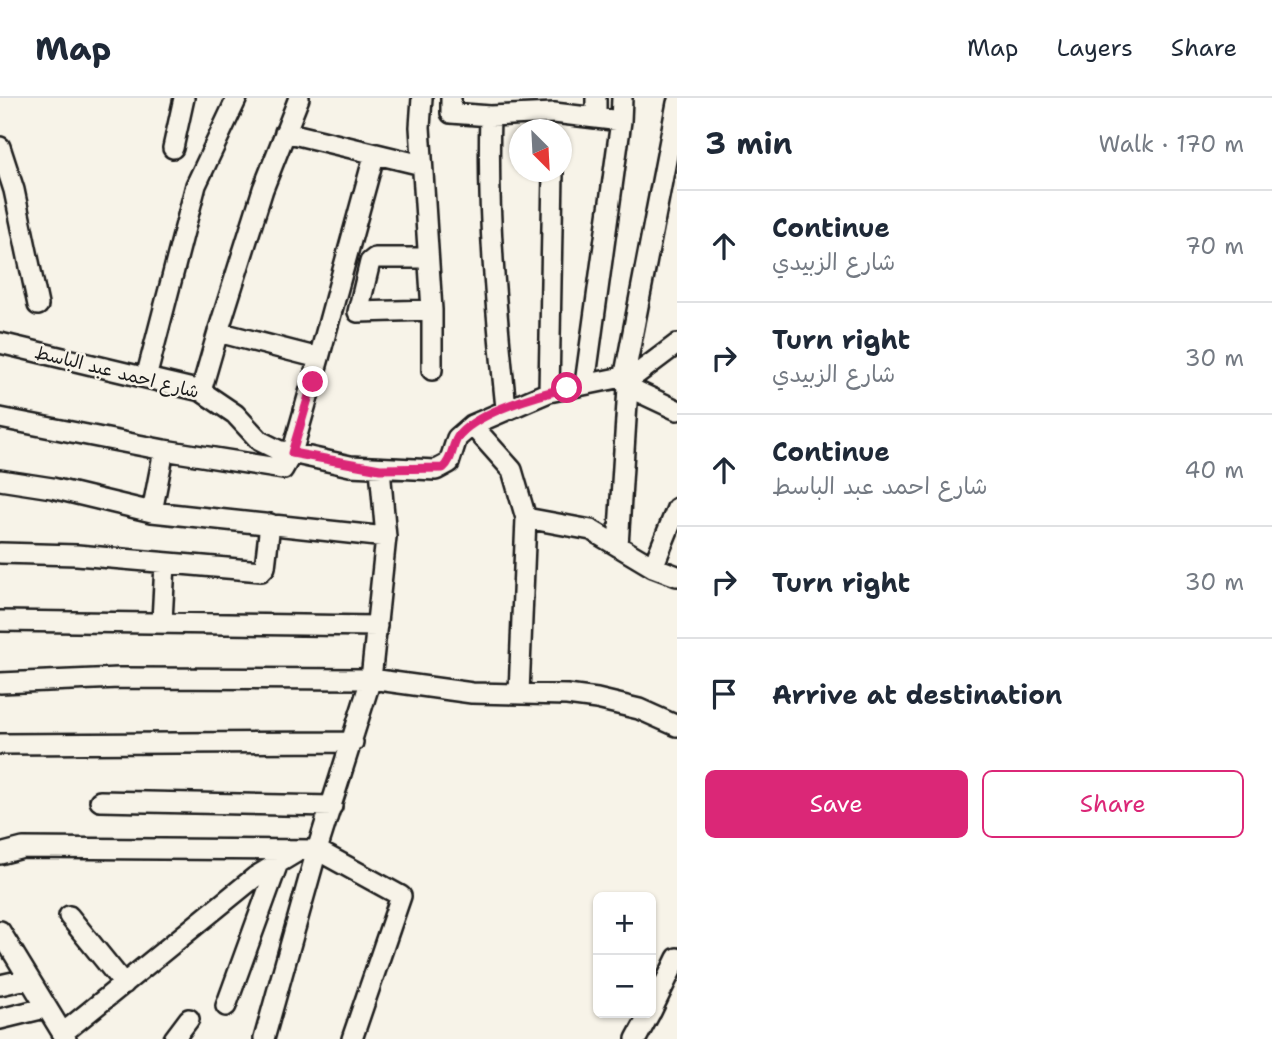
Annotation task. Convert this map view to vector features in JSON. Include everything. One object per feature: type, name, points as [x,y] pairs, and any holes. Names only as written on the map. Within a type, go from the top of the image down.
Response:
[{"type":"street","points":[[173,148],[184,98]]},
{"type":"street","points":[[146,378],[196,185],[237,98]]},
{"type":"street","points":[[201,391],[264,189],[299,98]]},
{"type":"street","points":[[422,98],[422,165],[432,310],[432,370]]},
{"type":"street","points":[[451,98],[450,111],[453,114],[490,116],[530,106],[551,119]]},
{"type":"street","points":[[585,384],[622,98]]},
{"type":"street","points":[[618,546],[626,383],[673,147],[677,103]]},
{"type":"street","points":[[560,119],[596,108],[621,121]]},
{"type":"street","points":[[490,116],[488,177],[506,408]]},
{"type":"street","points":[[285,132],[374,156],[422,165]]},
{"type":"street","points":[[0,147],[7,192],[38,305]]},
{"type":"street","points":[[0,418],[164,450],[278,470],[283,468],[292,453],[374,156]]},
{"type":"street","points":[[549,392],[553,182]]},
{"type":"street","points":[[427,258],[374,258],[370,262],[358,312],[432,310]]},
{"type":"street","points":[[218,332],[319,358]]},
{"type":"street","name":"شارع احمد عبد الباسط","points":[[0,343],[201,391],[234,414],[260,441],[292,453],[380,469],[443,468],[452,456],[457,438],[472,425]]},
{"type":"street","points":[[626,383],[675,349]]},
{"type":"street","points":[[519,693],[526,517],[512,470],[472,425],[506,408],[549,392],[585,384],[626,383],[677,410]]},
{"type":"street","points":[[152,512],[164,450]]},
{"type":"street","points":[[264,1039],[308,850],[332,806],[371,679],[386,537],[380,469]]},
{"type":"street","points":[[0,480],[52,488],[152,512],[386,537]]},
{"type":"street","points":[[653,567],[677,508]]},
{"type":"street","points":[[526,517],[591,530],[653,567],[677,576]]},
{"type":"street","points":[[0,553],[104,557],[261,570],[265,567],[270,524]]},
{"type":"street","points":[[162,621],[164,564]]},
{"type":"street","points":[[0,621],[162,621],[377,626]]},
{"type":"street","points":[[0,683],[119,678],[371,679],[472,693],[519,693],[597,699],[639,709],[677,726]]},
{"type":"street","points":[[0,744],[353,742]]},
{"type":"street","points":[[100,801],[332,806]]},
{"type":"street","points":[[0,854],[23,848],[308,850],[401,896],[352,1039]]},
{"type":"street","points":[[0,932],[64,1036],[255,877],[308,850]]},
{"type":"street","points":[[226,1006],[278,863]]},
{"type":"street","points":[[69,916],[124,984]]},
{"type":"street","points":[[656,1002],[677,958]]},
{"type":"street","points":[[0,985],[27,979]]},
{"type":"street","points":[[0,1019],[46,1008]]},
{"type":"street","points":[[174,1039],[189,1018]]},
{"type":"street","points":[[636,1039],[648,1018]]},
{"type":"route","points":[[313,382],[292,453],[321,461],[380,469],[443,468],[449,463],[453,446],[464,430],[506,408],[567,388]]}]
